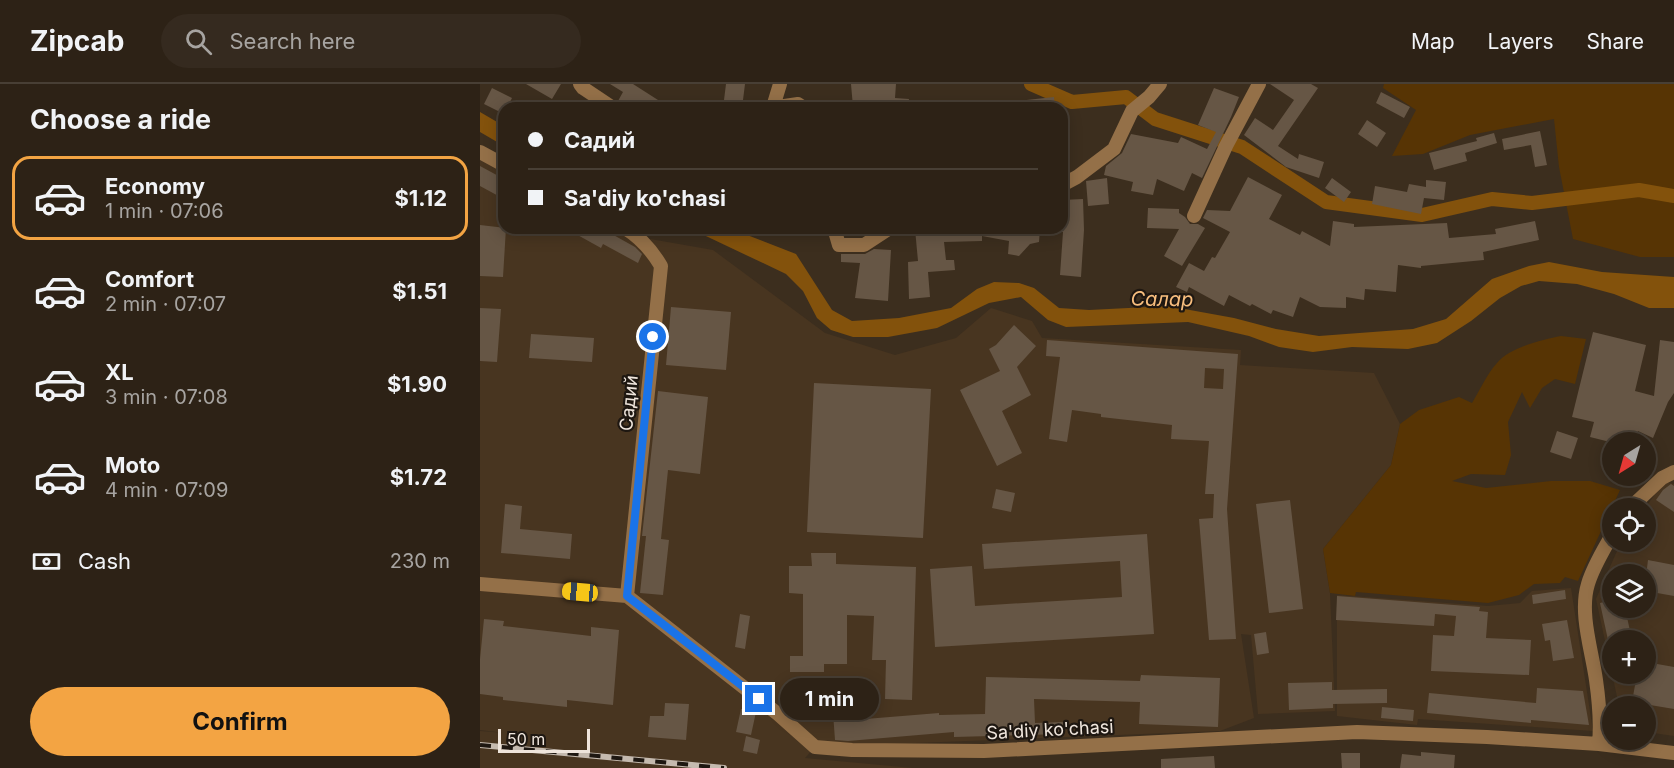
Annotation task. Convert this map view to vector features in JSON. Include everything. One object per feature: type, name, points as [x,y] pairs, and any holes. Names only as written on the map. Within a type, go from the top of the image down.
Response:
[{"type":"street","points":[[580,84],[604,102]]},
{"type":"street","points":[[774,102],[780,84]]},
{"type":"street","points":[[1068,182],[1114,149],[1132,111],[1149,98],[1160,84]]},
{"type":"street","points":[[1194,216],[1259,84]]},
{"type":"street","points":[[480,152],[498,162]]},
{"type":"street","name":"Садий","points":[[627,596],[661,266],[645,242],[634,234]]},
{"type":"street","points":[[645,242],[648,234]]},
{"type":"street","points":[[836,234],[839,245],[864,245],[881,234]]},
{"type":"street","points":[[1641,498],[1662,478],[1674,472]]},
{"type":"street","points":[[1599,744],[1597,681],[1585,612],[1587,586],[1602,552]]},
{"type":"street","points":[[480,584],[627,596]]},
{"type":"street","name":"Sa'diy ko'chasi","points":[[627,596],[778,714],[815,747],[862,750],[984,751],[1357,732],[1599,744],[1674,753]]},
{"type":"shaded area","points":[[1384,84],[1674,84],[1674,257],[1640,257],[1573,239],[1559,167],[1554,119],[1470,135],[1423,154],[1392,156],[1416,110],[1383,88]]},
{"type":"shaded area","points":[[480,112],[498,122],[498,142],[480,132]]},
{"type":"shaded area","points":[[480,157],[498,167],[498,234],[622,234],[713,250],[825,333],[895,355],[956,338],[991,308],[1032,321],[1042,338],[1241,350],[1240,365],[1374,373],[1400,424],[1391,465],[1323,549],[1330,593],[1335,711],[1258,714],[1251,635],[1241,634],[1254,718],[1220,731],[815,747],[805,758],[913,768],[480,768],[480,731],[505,733],[480,730]]},
{"type":"shaded area","name":"Салар","points":[[702,234],[744,234],[796,254],[832,310],[852,321],[899,318],[951,308],[977,289],[994,282],[1019,283],[1034,288],[1059,308],[1089,310],[1168,306],[1319,336],[1413,329],[1446,319],[1492,279],[1529,266],[1549,262],[1602,272],[1674,277],[1674,308],[1649,308],[1614,294],[1577,284],[1539,281],[1521,286],[1500,298],[1471,321],[1437,343],[1408,349],[1352,347],[1313,352],[1279,347],[1249,336],[1188,322],[1066,327],[1048,320],[1021,297],[989,303],[937,328],[888,337],[853,337],[831,330],[817,318],[803,291],[786,274]]},
{"type":"shaded area","points":[[1561,336],[1586,339],[1575,384],[1555,379],[1542,388],[1530,408],[1522,392],[1508,422],[1511,455],[1505,475],[1471,474],[1452,481],[1486,488],[1551,481],[1590,481],[1620,490],[1616,498],[1602,498],[1602,529],[1578,581],[1565,577],[1560,583],[1534,584],[1519,595],[1488,603],[1356,592],[1355,596],[1330,593],[1323,549],[1391,465],[1400,424],[1419,410],[1459,397],[1472,403],[1490,372],[1503,357],[1527,345]]},
{"type":"shaded area","points":[[1664,482],[1674,484],[1674,736],[1656,733],[1656,696],[1617,696],[1614,684],[1656,684],[1656,630],[1603,630],[1596,599],[1602,585],[1602,618],[1656,618],[1656,564],[1611,564],[1617,552],[1656,552],[1656,498],[1652,498]]},
{"type":"shaded area","points":[[1571,588],[1593,731],[1418,719],[1417,725],[1337,716],[1337,595],[1488,606],[1520,603],[1532,591]]},
{"type":"building","points":[[526,84],[561,84],[552,99]]},
{"type":"building","points":[[610,84],[633,84],[658,100],[657,102],[619,102],[623,92]]},
{"type":"building","points":[[726,84],[745,84],[743,102],[724,102]]},
{"type":"building","points":[[851,84],[896,84],[895,98],[909,99],[909,102],[853,102]]},
{"type":"building","points":[[1270,84],[1311,84],[1318,88],[1278,146],[1298,159],[1299,154],[1324,162],[1319,178],[1286,167],[1244,135],[1255,118],[1273,130],[1294,100]]},
{"type":"building","points":[[492,88],[512,98],[510,102],[498,102],[498,111],[484,104]]},
{"type":"building","points":[[1214,88],[1239,97],[1202,178],[1192,173],[1184,191],[1157,179],[1153,195],[1131,191],[1133,182],[1104,175],[1106,166],[1122,153],[1131,134],[1178,143],[1181,137],[1207,149],[1216,132],[1198,125]]},
{"type":"building","points":[[1381,92],[1410,107],[1404,118],[1376,103]]},
{"type":"building","points":[[1054,97],[1054,102],[1017,102]]},
{"type":"building","points":[[1367,120],[1386,133],[1377,147],[1358,134]]},
{"type":"building","points":[[1540,131],[1547,165],[1535,167],[1531,145],[1504,150],[1502,139]]},
{"type":"building","points":[[1494,133],[1497,143],[1465,153],[1467,161],[1434,170],[1429,153],[1477,141],[1476,138]]},
{"type":"building","points":[[480,166],[498,176],[498,196],[480,186]]},
{"type":"building","points":[[1248,177],[1282,195],[1269,219],[1300,235],[1302,231],[1330,246],[1333,221],[1354,224],[1354,227],[1447,223],[1449,238],[1496,234],[1495,229],[1535,221],[1539,240],[1483,252],[1484,260],[1421,266],[1421,268],[1398,265],[1396,292],[1365,289],[1364,300],[1346,297],[1346,308],[1320,307],[1300,297],[1293,317],[1273,310],[1271,314],[1229,295],[1224,306],[1189,287],[1187,292],[1176,287],[1189,263],[1204,271],[1212,257],[1215,258],[1230,232],[1203,218],[1207,210],[1230,211]]},
{"type":"building","points":[[1107,178],[1109,204],[1088,206],[1086,181]]},
{"type":"building","points":[[1332,178],[1351,192],[1344,202],[1325,188]]},
{"type":"building","points":[[1426,180],[1446,182],[1444,200],[1424,198],[1421,214],[1372,204],[1375,186],[1407,192],[1409,184],[1426,187]]},
{"type":"building","points":[[1083,199],[1081,277],[1060,275],[1063,234],[1068,234],[1068,200]]},
{"type":"building","points":[[1148,208],[1179,209],[1179,213],[1190,224],[1198,224],[1205,228],[1182,266],[1164,256],[1179,229],[1147,228]]},
{"type":"building","points":[[480,225],[498,227],[498,234],[506,234],[503,277],[480,276]]},
{"type":"building","points":[[576,234],[612,234],[635,247],[642,254],[638,263],[603,244],[601,248]]},
{"type":"building","points":[[915,234],[1040,234],[1039,242],[1030,244],[1019,256],[1008,254],[1009,241],[982,236],[982,241],[944,242],[946,260],[954,260],[955,270],[928,272],[930,297],[909,299],[908,262],[918,261]]},
{"type":"building","points":[[874,249],[891,250],[888,301],[855,298],[860,263],[841,262],[841,254],[865,254]]},
{"type":"building","points":[[671,307],[731,312],[726,370],[666,365]]},
{"type":"building","points":[[480,308],[501,309],[497,362],[480,361]]},
{"type":"building","points":[[1014,325],[1036,346],[1017,367],[1031,395],[1002,411],[1022,453],[997,466],[960,390],[1000,371],[989,349],[996,345]]},
{"type":"building","points":[[1593,332],[1646,345],[1635,391],[1654,396],[1660,340],[1674,342],[1674,393],[1656,432],[1602,432],[1602,440],[1590,437],[1594,422],[1572,417]]},
{"type":"building","points":[[531,334],[594,338],[592,362],[529,358]]},
{"type":"building","points":[[1047,340],[1238,354],[1227,509],[1236,639],[1209,640],[1199,519],[1213,518],[1214,494],[1205,494],[1209,441],[1171,439],[1172,425],[1101,417],[1101,414],[1072,410],[1067,442],[1049,439],[1060,357],[1046,356]],"holes":[[[1205,368],[1224,369],[1223,389],[1204,388]]]},
{"type":"building","points":[[814,383],[931,389],[923,538],[807,532]]},
{"type":"building","points":[[658,391],[708,397],[700,474],[668,470],[661,539],[669,540],[663,595],[640,593],[646,536],[642,536]]},
{"type":"building","points":[[1557,431],[1578,438],[1571,459],[1550,452]]},
{"type":"building","points":[[1671,484],[1674,486],[1674,512],[1656,500]]},
{"type":"building","points":[[996,489],[1015,493],[1011,512],[992,508]]},
{"type":"building","points":[[1290,500],[1303,609],[1269,613],[1256,504]]},
{"type":"building","points":[[505,504],[522,506],[520,529],[572,534],[570,559],[501,553]]},
{"type":"building","points":[[1147,534],[1154,634],[935,647],[930,569],[972,566],[975,606],[1122,597],[1120,561],[984,569],[982,544]]},
{"type":"building","points":[[811,553],[836,553],[836,564],[916,567],[912,700],[885,699],[886,660],[872,660],[874,616],[847,615],[847,664],[824,664],[824,672],[790,672],[790,656],[803,656],[803,594],[789,593],[789,566],[812,566]]},
{"type":"building","points":[[1648,560],[1674,565],[1674,596],[1656,593],[1656,564],[1648,564]]},
{"type":"building","points":[[1565,590],[1566,599],[1533,604],[1532,595]]},
{"type":"building","points":[[1337,596],[1480,607],[1479,611],[1488,612],[1486,638],[1531,640],[1529,675],[1431,671],[1433,635],[1454,636],[1456,616],[1435,614],[1434,626],[1336,620]]},
{"type":"building","points":[[740,614],[750,616],[745,649],[735,647]]},
{"type":"building","points":[[1603,618],[1627,618],[1630,630],[1606,630]]},
{"type":"building","points":[[484,619],[504,621],[503,626],[591,636],[591,627],[619,630],[613,705],[567,700],[567,707],[503,700],[503,697],[480,694],[480,659]]},
{"type":"building","points":[[1567,620],[1574,658],[1553,661],[1550,640],[1545,641],[1542,624]]},
{"type":"building","points":[[1266,632],[1269,653],[1257,655],[1254,634]]},
{"type":"building","points":[[1656,664],[1674,667],[1674,709],[1656,706],[1656,696],[1633,696],[1635,684],[1656,684]]},
{"type":"building","points":[[1141,675],[1220,678],[1218,727],[1139,724],[1140,702],[1034,699],[1035,723],[1063,722],[1063,734],[954,737],[954,732],[848,741],[835,740],[833,713],[805,718],[800,692],[814,689],[815,691],[851,689],[853,720],[939,713],[939,715],[985,714],[986,677],[1140,681]]},
{"type":"building","points":[[1332,682],[1332,690],[1387,689],[1387,703],[1333,704],[1333,708],[1289,710],[1288,683]]},
{"type":"building","points":[[1537,688],[1583,691],[1589,725],[1531,720],[1531,723],[1427,713],[1429,693],[1536,703]]},
{"type":"building","points":[[665,703],[689,704],[686,740],[648,737],[650,716],[664,716]]},
{"type":"building","points":[[1382,707],[1414,710],[1413,721],[1381,718]]},
{"type":"building","points":[[741,709],[756,712],[751,735],[736,732]]},
{"type":"building","points":[[746,736],[760,740],[757,754],[743,751]]},
{"type":"building","points":[[1421,752],[1455,755],[1454,768],[1400,768],[1402,754],[1421,756]]},
{"type":"building","points":[[1341,753],[1360,753],[1360,768],[1342,768]]},
{"type":"building","points":[[1214,756],[1215,768],[1161,768],[1161,759]]},
{"type":"waterway","name":"Салар","points":[[1031,84],[1072,102],[1126,97],[1155,119],[1242,147],[1326,202],[1422,215],[1492,199],[1532,203],[1639,190],[1674,196]]},
{"type":"railway","points":[[480,745],[724,768]]},
{"type":"route","points":[[653,337],[627,596],[759,699]]}]
